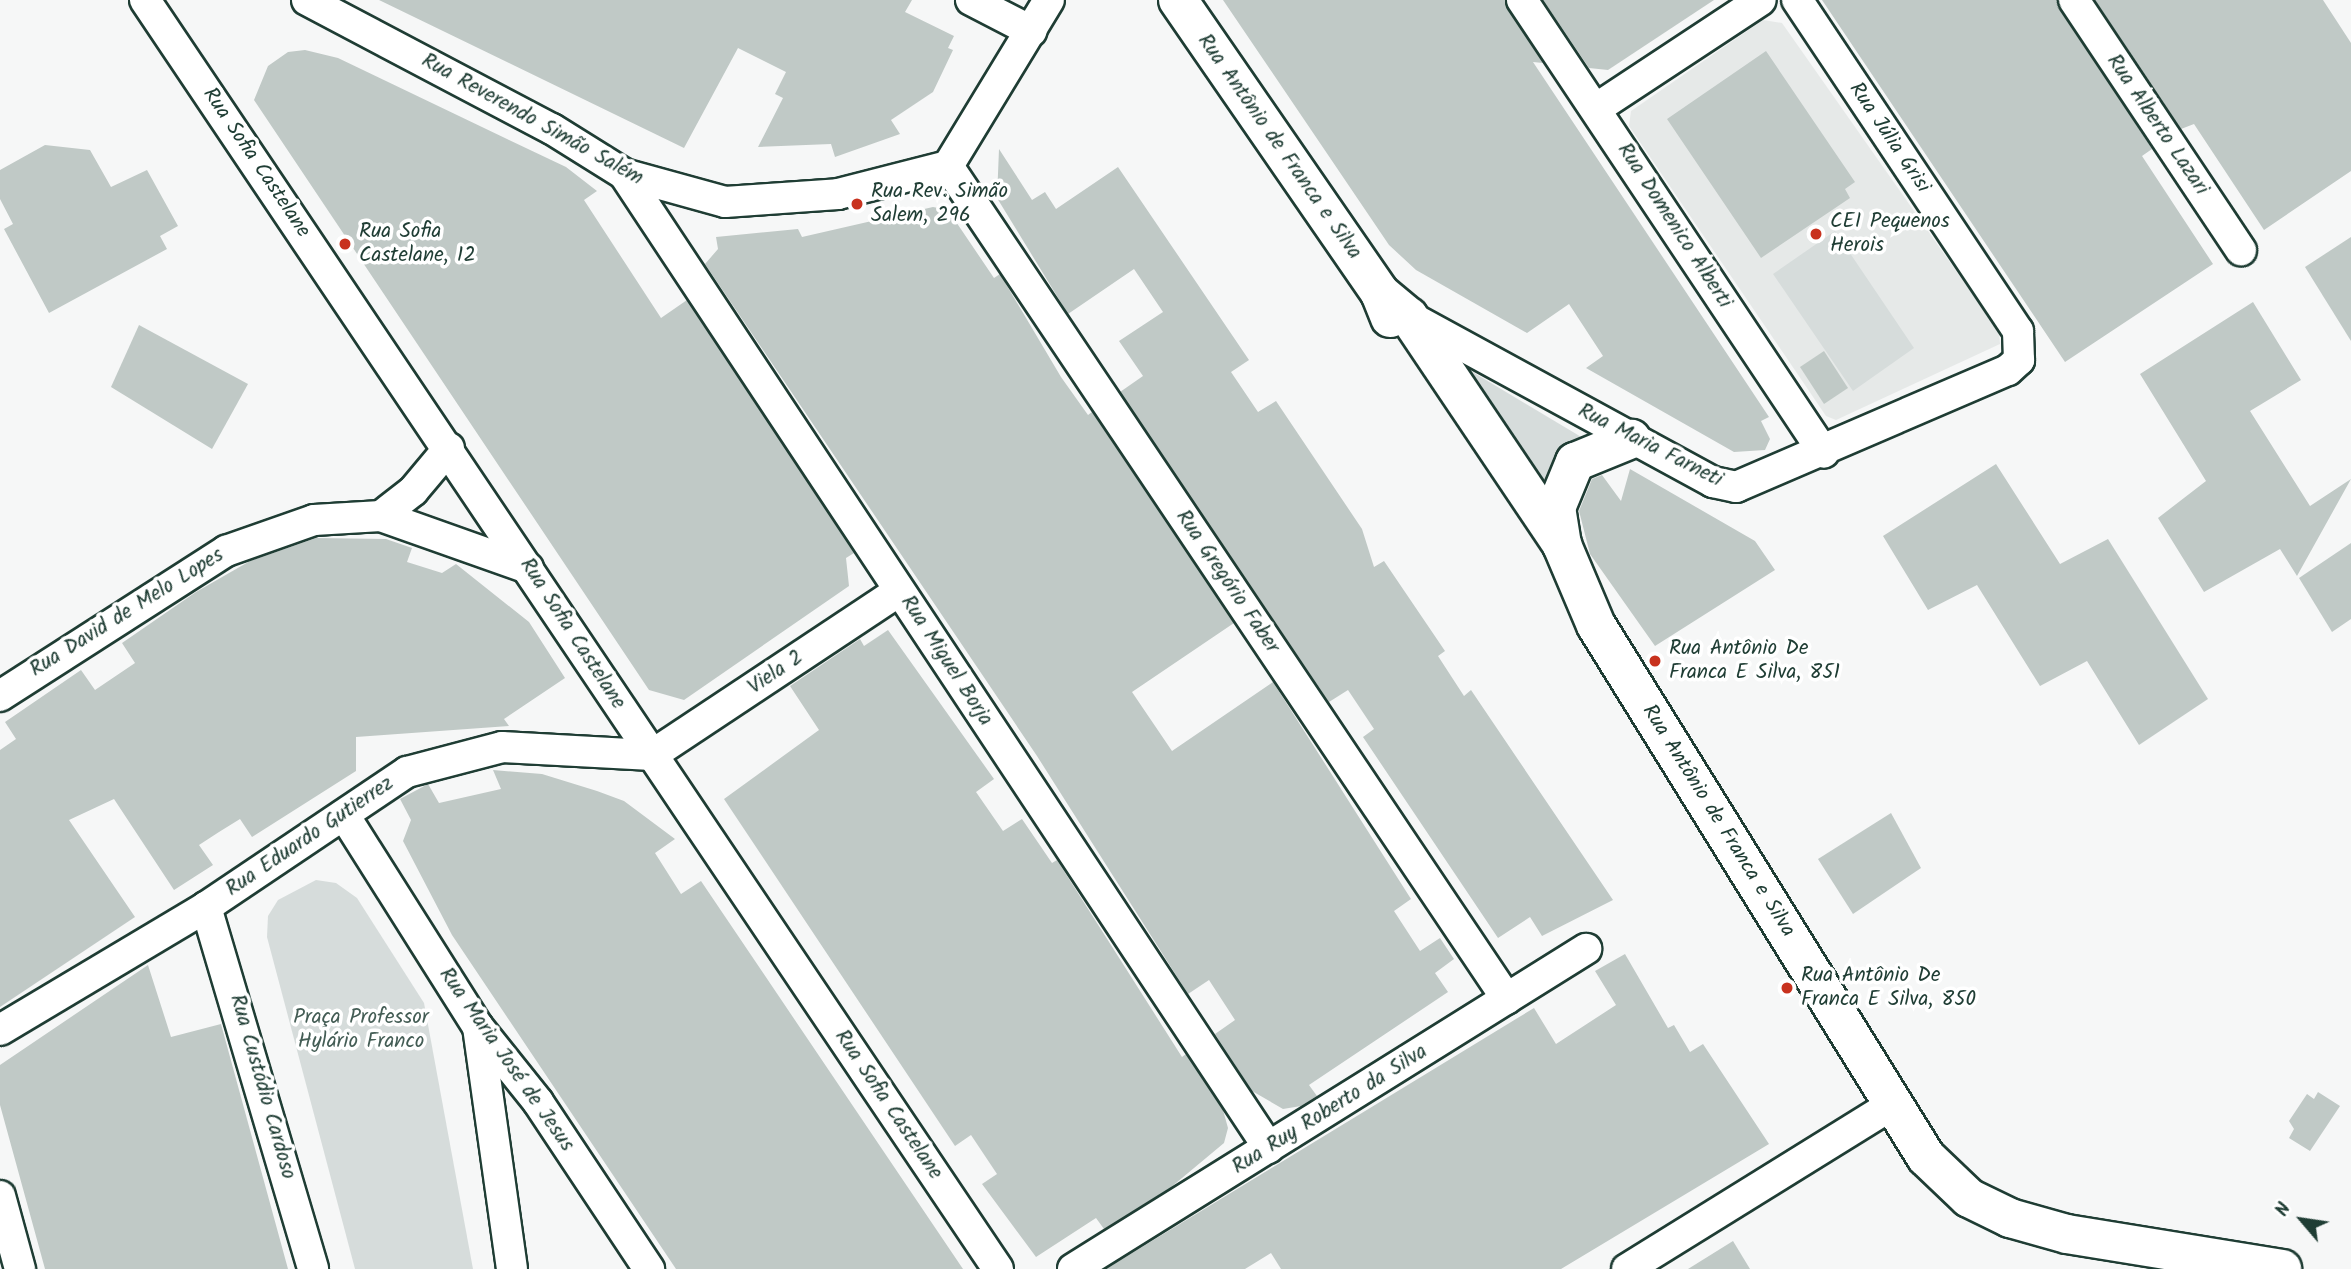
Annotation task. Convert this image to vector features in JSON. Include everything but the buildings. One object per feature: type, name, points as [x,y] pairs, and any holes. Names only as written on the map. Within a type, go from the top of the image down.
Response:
[{"type":"main road","name":"Rua Antônio de Franca e Silva","points":[[1178,0],[1394,312],[1562,545],[1596,625],[1926,1157],[1969,1198],[2010,1218],[2067,1234],[2282,1269]]},
{"type":"main road","name":"Rua Antônio de Franca e Silva","points":[[1394,312],[1545,566],[1596,625]]},
{"type":"main road","points":[[1562,545],[1556,508],[1574,463],[1631,439]]},
{"type":"street","name":"Rua Sofia Castelane","points":[[145,0],[449,448],[998,1269]]},
{"type":"street","points":[[971,0],[1031,31]]},
{"type":"street","points":[[948,166],[1049,0]]},
{"type":"street","name":"Rua Domenico Alberti","points":[[1522,0],[1597,108],[1824,453]]},
{"type":"street","points":[[1597,108],[1761,0]]},
{"type":"street","name":"Rua Júlia Grisi","points":[[1797,0],[2018,331],[2021,349]]},
{"type":"street","name":"Rua Alberto Lazari","points":[[2074,0],[2241,250]]},
{"type":"street","name":"Rua Reverendo Simão Salém","points":[[311,1],[552,128],[624,174],[684,195],[774,202],[948,166]]},
{"type":"street","name":"Rua Gregório Faber","points":[[948,166],[1507,999]]},
{"type":"street","name":"Rua Miguel Borja","points":[[624,174],[1269,1148]]},
{"type":"street","name":"Rua Maria Farneti","points":[[1394,312],[1713,482],[1736,487],[1824,453],[2008,370],[2021,349]]},
{"type":"street","points":[[381,516],[413,491],[449,448]]},
{"type":"street","name":"Rua David de Melo Lopes","points":[[0,696],[226,551],[314,520],[381,516],[528,568]]},
{"type":"street","name":"Viela 2","points":[[652,755],[899,591]]},
{"type":"street","name":"Rua Eduardo Gutierrez","points":[[0,1030],[206,906],[407,772],[502,747],[652,755]]},
{"type":"street","name":"Rua Maria José de Jesus","points":[[344,815],[478,1027],[538,1102],[649,1269]]},
{"type":"street","name":"Rua Custódio Cardoso","points":[[206,906],[313,1269]]},
{"type":"street","name":"Rua Ruy Roberto da Silva","points":[[1073,1269],[1586,949]]},
{"type":"street","points":[[478,1027],[512,1269]]},
{"type":"street","points":[[1627,1269],[1892,1105]]},
{"type":"street","points":[[0,1196],[20,1269]]},
{"type":"shaded area","name":"CEI Pequenos Herois","points":[[1763,20],[1782,23],[1999,332],[2000,344],[1836,420],[1826,416],[1629,126],[1631,111]]},
{"type":"green space","points":[[1835,231],[1914,348],[1853,391],[1773,274]]},
{"type":"green space","points":[[1456,362],[1588,441],[1546,498]]},
{"type":"green space","name":"Praça Professor Hylário Franco","points":[[316,880],[336,883],[357,898],[424,1003],[473,1269],[355,1269],[267,937],[268,916],[278,900]]},
{"type":"place","name":"Rua Rev. Simão Salem, 296","points":[[857,204]]},
{"type":"place","name":"CEI Pequenos Herois","points":[[1816,234]]},
{"type":"place","name":"Rua Sofia Castelane, 12","points":[[345,244]]},
{"type":"place","name":"Rua Antônio De Franca E Silva, 851","points":[[1655,661]]},
{"type":"place","name":"Rua Antônio De Franca E Silva, 850","points":[[1787,988]]}]
